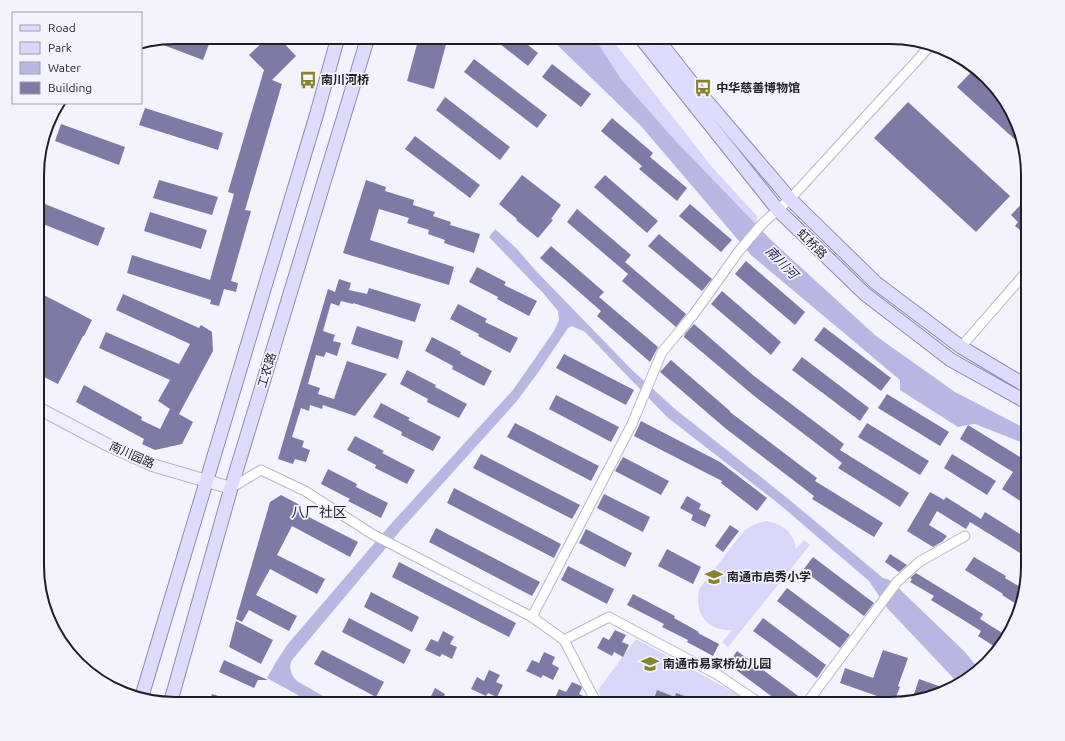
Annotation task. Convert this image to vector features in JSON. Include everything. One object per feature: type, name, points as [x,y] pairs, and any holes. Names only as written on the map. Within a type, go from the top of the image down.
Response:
[{"type":"main road","points":[[143,693],[314,120],[334,44]]},
{"type":"main road","name":"工农路","points":[[172,697],[231,488],[366,44]]},
{"type":"main road","name":"虹桥路","points":[[646,44],[778,210],[865,294],[951,360],[1021,399]]},
{"type":"main road","name":"虹桥路","points":[[661,44],[699,92],[790,199],[876,283],[961,347],[1021,383]]},
{"type":"street","points":[[532,617],[632,424],[662,352],[694,314],[739,252],[762,224],[790,199],[927,50]]},
{"type":"street","points":[[961,347],[1021,278]]},
{"type":"street","name":"南川园路","points":[[44,411],[108,445],[152,465],[231,488]]},
{"type":"street","points":[[231,488],[261,470],[305,492],[375,536],[397,546],[532,617],[564,640],[593,697]]},
{"type":"street","points":[[811,697],[897,582],[920,562],[965,536]]},
{"type":"street","points":[[564,640],[609,618],[718,675],[751,697]]},
{"type":"green space","points":[[598,44],[615,44],[712,167],[757,216],[756,225],[673,138],[621,79]]},
{"type":"green space","points":[[767,521],[778,524],[787,530],[793,538],[796,549],[804,540],[810,545],[728,647],[722,642],[732,630],[715,627],[709,624],[704,618],[698,605],[699,589],[743,532],[754,525]]},
{"type":"green space","name":"南通市易家桥幼儿园","points":[[636,639],[739,695],[737,697],[688,697],[676,693],[675,697],[657,690],[654,697],[601,697],[598,690]]},
{"type":"water","name":"南川河","points":[[556,44],[598,44],[621,79],[673,138],[771,240],[876,336],[955,392],[1021,426],[1021,442],[975,424],[958,427],[900,390],[900,380],[751,255],[641,126]]},
{"type":"water","points":[[495,229],[516,248],[536,271],[632,370],[675,409],[786,497],[883,578],[890,580],[964,651],[976,665],[955,680],[888,609],[869,581],[779,504],[667,417],[585,332],[572,326],[568,328],[516,402],[400,531],[292,660],[290,665],[291,671],[297,681],[325,697],[301,697],[267,678],[287,645],[390,525],[513,390],[554,331],[559,320],[558,311],[544,294],[489,237]]},
{"type":"building","points":[[209,44],[203,60],[163,45]]},
{"type":"building","points":[[261,44],[285,44],[296,56],[272,80],[282,84],[245,210],[251,211],[231,281],[238,283],[236,292],[224,289],[219,306],[210,304],[211,300],[127,273],[132,255],[210,280],[234,194],[228,192],[264,70],[249,55]]},
{"type":"building","points":[[417,44],[446,44],[434,89],[407,81]]},
{"type":"building","points":[[500,44],[527,44],[538,53],[528,66]]},
{"type":"building","points":[[474,59],[547,115],[537,128],[464,72]]},
{"type":"building","points":[[552,64],[591,94],[581,107],[542,77]]},
{"type":"building","points":[[971,72],[983,82],[999,102],[1008,117],[1017,142],[957,87]]},
{"type":"building","points":[[445,97],[510,147],[500,160],[436,110]]},
{"type":"building","points":[[908,102],[1010,196],[976,232],[874,138]]},
{"type":"building","points":[[145,108],[223,133],[218,150],[139,125]]},
{"type":"building","points":[[612,118],[653,153],[650,157],[687,188],[677,201],[639,169],[642,166],[601,131]]},
{"type":"building","points":[[61,124],[125,147],[119,165],[55,141]]},
{"type":"building","points":[[415,136],[480,185],[470,198],[405,149]]},
{"type":"building","points":[[522,175],[561,205],[551,219],[553,220],[538,238],[499,204]]},
{"type":"building","points":[[605,175],[658,221],[647,233],[594,187]]},
{"type":"building","points":[[159,180],[218,197],[212,215],[153,198]]},
{"type":"building","points":[[366,180],[386,187],[385,191],[414,200],[413,205],[435,212],[433,216],[451,222],[450,225],[480,234],[474,253],[444,243],[445,240],[428,234],[429,230],[407,223],[409,218],[379,209],[370,240],[454,267],[449,285],[343,253]]},
{"type":"building","points":[[45,204],[105,228],[98,246],[44,224]]},
{"type":"building","points":[[690,204],[732,240],[721,252],[679,216]]},
{"type":"building","points":[[1021,204],[1021,231],[1015,226],[1018,222],[1011,215]]},
{"type":"building","points":[[577,209],[631,255],[625,262],[686,314],[676,327],[622,281],[628,274],[567,222]]},
{"type":"building","points":[[150,212],[207,230],[201,249],[144,231]]},
{"type":"building","points":[[659,234],[712,279],[702,291],[648,246]]},
{"type":"building","points":[[551,246],[604,292],[599,297],[658,347],[650,362],[597,316],[601,311],[540,258]]},
{"type":"building","points":[[746,261],[805,312],[795,325],[735,274]]},
{"type":"building","points":[[477,267],[506,282],[504,285],[537,301],[529,316],[497,299],[498,297],[469,282]]},
{"type":"building","points":[[339,279],[351,283],[349,290],[367,294],[369,288],[421,304],[415,322],[353,303],[341,301],[339,306],[331,303],[323,331],[335,335],[333,341],[341,343],[337,356],[326,352],[324,357],[316,355],[308,384],[320,388],[318,394],[334,399],[347,361],[387,374],[355,416],[323,405],[322,409],[310,405],[309,411],[301,408],[292,437],[304,441],[302,447],[310,450],[306,462],[295,459],[293,464],[278,459],[328,289],[335,292]]},
{"type":"building","points":[[722,291],[781,342],[771,355],[711,304]]},
{"type":"building","points":[[123,294],[199,328],[201,325],[212,332],[213,351],[179,414],[193,422],[182,444],[155,450],[142,444],[144,439],[76,402],[84,385],[142,417],[141,420],[160,429],[170,409],[158,401],[170,380],[99,348],[106,332],[179,364],[190,344],[116,310]]},
{"type":"building","points":[[44,295],[92,320],[58,384],[44,377]]},
{"type":"building","points":[[458,304],[487,319],[485,322],[518,338],[510,353],[478,336],[479,334],[450,319]]},
{"type":"building","points":[[694,324],[754,376],[844,444],[840,450],[909,493],[900,507],[838,468],[842,463],[753,395],[684,337]]},
{"type":"building","points":[[357,326],[403,341],[398,359],[351,344]]},
{"type":"building","points":[[824,327],[891,378],[881,391],[814,340]]},
{"type":"building","points":[[432,337],[461,352],[460,354],[492,371],[484,386],[452,369],[453,366],[425,351]]},
{"type":"building","points":[[564,354],[634,390],[626,405],[556,368]]},
{"type":"building","points":[[802,357],[869,408],[860,421],[792,370]]},
{"type":"building","points":[[671,360],[730,412],[817,478],[815,481],[883,523],[874,537],[812,499],[814,496],[725,428],[660,372]]},
{"type":"building","points":[[407,370],[436,385],[435,387],[467,404],[459,418],[427,402],[428,399],[400,384]]},
{"type":"building","points":[[887,394],[949,432],[940,446],[878,408]]},
{"type":"building","points":[[556,395],[619,427],[611,442],[549,409]]},
{"type":"building","points":[[381,403],[410,418],[408,420],[441,437],[433,451],[401,435],[402,432],[373,417]]},
{"type":"building","points":[[641,421],[720,462],[767,498],[757,511],[721,483],[722,481],[634,436]]},
{"type":"building","points":[[515,423],[599,466],[591,481],[507,437]]},
{"type":"building","points":[[867,423],[929,461],[920,475],[858,437]]},
{"type":"building","points":[[968,425],[1020,457],[1021,455],[1021,501],[1002,489],[1013,472],[960,439]]},
{"type":"building","points":[[355,436],[384,451],[382,453],[415,470],[407,484],[375,468],[376,465],[347,450]]},
{"type":"building","points":[[481,454],[580,505],[572,519],[473,468]]},
{"type":"building","points":[[952,454],[996,481],[987,495],[944,468]]},
{"type":"building","points":[[623,457],[669,481],[661,495],[615,471]]},
{"type":"building","points":[[328,469],[357,484],[356,487],[388,503],[381,518],[348,501],[350,499],[321,484]]},
{"type":"building","points":[[454,488],[561,544],[554,558],[447,503]]},
{"type":"building","points":[[930,492],[944,500],[946,497],[981,519],[985,512],[1021,535],[1021,552],[1020,553],[970,522],[966,529],[937,511],[929,525],[947,536],[943,541],[933,547],[907,531]]},
{"type":"building","points":[[604,494],[650,517],[643,532],[597,508]]},
{"type":"building","points":[[281,495],[302,506],[299,512],[358,542],[350,557],[292,526],[277,555],[325,579],[317,594],[270,569],[256,595],[297,616],[289,631],[249,610],[242,622],[236,619],[270,502]]},
{"type":"building","points":[[687,496],[701,504],[699,509],[711,515],[705,527],[691,520],[693,515],[680,508]]},
{"type":"building","points":[[730,525],[739,531],[723,552],[715,546]]},
{"type":"building","points":[[436,528],[540,582],[532,596],[429,542]]},
{"type":"building","points":[[586,529],[632,553],[625,567],[579,543]]},
{"type":"building","points":[[667,549],[701,567],[693,584],[658,566]]},
{"type":"building","points":[[890,554],[907,565],[899,572],[885,562]]},
{"type":"building","points":[[813,557],[874,603],[864,616],[803,570]]},
{"type":"building","points":[[974,557],[1006,576],[1005,578],[1019,586],[1015,603],[1002,595],[1003,594],[965,570]]},
{"type":"building","points":[[399,562],[516,623],[509,637],[392,577]]},
{"type":"building","points":[[568,566],[614,589],[607,604],[561,580]]},
{"type":"building","points":[[916,573],[983,614],[980,619],[1002,633],[994,646],[978,636],[981,631],[931,600],[934,596],[910,582],[912,579],[910,578]]},
{"type":"building","points":[[787,588],[850,635],[840,648],[777,601]]},
{"type":"building","points":[[371,592],[419,617],[412,632],[364,607]]},
{"type":"building","points":[[633,594],[675,616],[674,618],[719,644],[713,656],[687,642],[688,640],[662,627],[664,624],[627,605]]},
{"type":"building","points":[[349,618],[411,650],[404,664],[342,632]]},
{"type":"building","points":[[763,618],[826,665],[817,678],[753,631]]},
{"type":"building","points":[[236,621],[273,640],[261,664],[229,647]]},
{"type":"building","points":[[615,630],[626,635],[622,642],[629,645],[623,657],[614,652],[612,656],[597,648],[603,637],[609,640]]},
{"type":"building","points":[[443,631],[454,637],[450,644],[457,647],[452,659],[442,654],[440,657],[425,650],[431,639],[438,642]]},
{"type":"building","points":[[322,650],[384,682],[376,697],[314,664]]},
{"type":"building","points":[[883,650],[908,658],[898,686],[900,687],[896,697],[880,697],[840,683],[845,668],[873,678]]},
{"type":"building","points":[[737,651],[800,697],[773,697],[728,664]]},
{"type":"building","points":[[544,652],[555,657],[552,664],[559,668],[553,680],[543,675],[541,678],[526,671],[532,660],[539,663]]},
{"type":"building","points":[[224,660],[268,680],[258,680],[254,688],[219,672]]},
{"type":"building","points":[[489,670],[500,675],[496,682],[503,685],[497,697],[488,693],[486,696],[471,689],[477,677],[484,681]]},
{"type":"building","points":[[919,679],[941,687],[932,690],[914,694]]},
{"type":"building","points":[[572,682],[581,686],[582,688],[579,694],[586,697],[555,697],[559,689],[566,692]]},
{"type":"building","points":[[435,688],[445,694],[444,697],[430,697]]},
{"type":"building","points":[[657,690],[675,697],[654,697]]},
{"type":"building","points":[[676,693],[688,697],[675,697]]},
{"type":"building","points":[[212,694],[222,697],[211,697]]},
{"type":"place","name":"南川河桥","points":[[308,80]]},
{"type":"place","name":"中华慈善博物馆","points":[[703,88]]},
{"type":"place","name":"南通市启秀小学","points":[[714,577]]},
{"type":"place","name":"南通市易家桥幼儿园","points":[[650,664]]},
{"type":"district","name":"八厂社区","points":[[319,512]]}]
